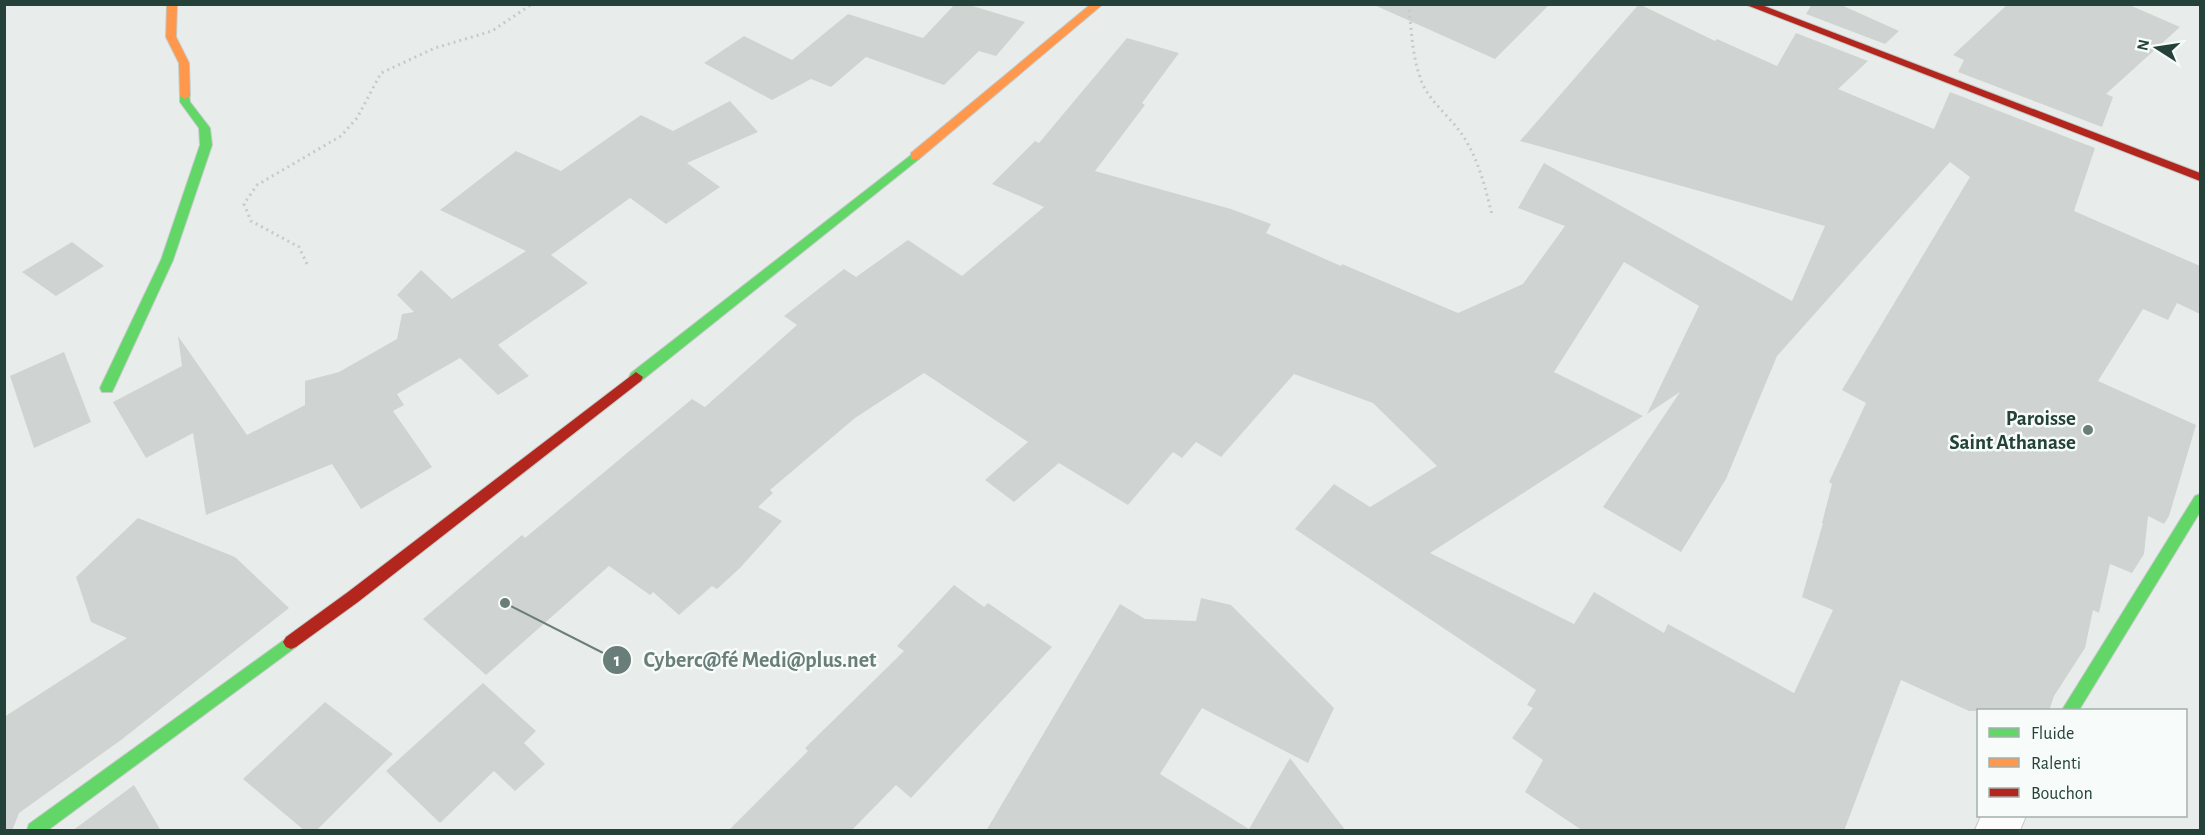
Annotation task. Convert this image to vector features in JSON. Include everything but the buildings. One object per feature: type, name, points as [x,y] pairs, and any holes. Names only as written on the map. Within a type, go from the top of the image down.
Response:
[{"type":"street","points":[[107,388],[167,260],[206,145],[204,128],[185,102],[184,63],[171,37],[172,4]]},
{"type":"street","points":[[36,831],[353,597],[847,212],[1098,4]]},
{"type":"street","points":[[1749,4],[2200,177]]},
{"type":"street","points":[[2071,709],[2200,500]]},
{"type":"street","points":[[1996,831],[2004,817]]},
{"type":"path","points":[[307,264],[299,247],[251,221],[244,204],[257,185],[341,136],[357,118],[381,73],[435,48],[492,31],[532,4]]},
{"type":"path","points":[[1409,4],[1412,41],[1420,79],[1460,131],[1483,177],[1492,215]]},
{"type":"traffic: fast","points":[[107,388],[167,260],[206,145],[204,128],[185,102],[185,96]]},
{"type":"traffic: fast","points":[[636,377],[915,156]]},
{"type":"traffic: fast","points":[[2071,709],[2200,500]]},
{"type":"traffic: fast","points":[[35,830],[291,642]]},
{"type":"traffic: slow","points":[[172,4],[171,37],[184,63],[185,96]]},
{"type":"traffic: slow","points":[[915,156],[1098,4]]},
{"type":"traffic: jam","points":[[1749,4],[2200,177]]},
{"type":"traffic: jam","points":[[291,642],[353,597],[636,377]]},
{"type":"place","name":"Paroisse Saint Athanase","points":[[2088,430]]},
{"type":"place","name":"Cyberc@fé Medi@plus.net","points":[[505,603]]}]
